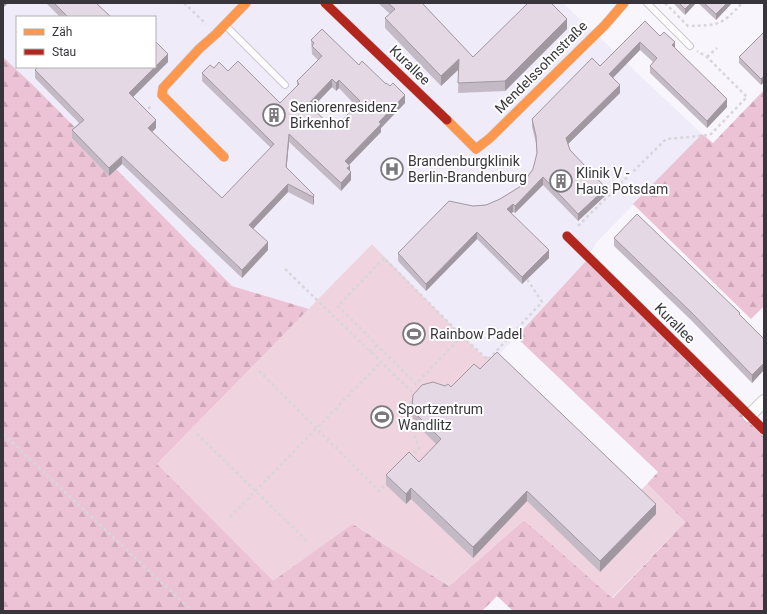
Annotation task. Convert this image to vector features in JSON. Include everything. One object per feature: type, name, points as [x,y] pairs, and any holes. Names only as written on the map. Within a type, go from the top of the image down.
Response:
[{"type":"street","points":[[224,157],[162,94],[163,88],[198,49],[216,34],[246,3]]},
{"type":"street","name":"Kurallee","points":[[324,3],[476,149]]},
{"type":"street","name":"Mendelssohnstraße","points":[[476,149],[490,138],[605,24],[624,3]]},
{"type":"street","name":"Kurallee","points":[[567,236],[764,430]]},
{"type":"street","points":[[749,416],[764,401]]},
{"type":"lane","points":[[647,3],[690,46]]},
{"type":"lane","points":[[225,25],[286,85]]},
{"type":"path","points":[[184,3],[216,34]]},
{"type":"path","points":[[666,3],[688,26],[714,25],[728,19],[742,3]]},
{"type":"path","points":[[567,236],[666,139],[710,135],[747,97],[707,57],[690,46]]},
{"type":"path","points":[[707,57],[717,48]]},
{"type":"path","points":[[420,389],[338,306],[384,258],[488,360],[542,302],[527,279]]},
{"type":"path","points":[[285,270],[415,394],[406,411],[420,448],[409,459]]},
{"type":"path","points":[[416,384],[462,336]]},
{"type":"path","points":[[370,352],[377,345]]},
{"type":"path","points":[[230,517],[381,362]]},
{"type":"path","points":[[259,371],[379,490],[389,480]]},
{"type":"path","points":[[3,434],[192,611]]},
{"type":"path","points":[[197,434],[308,542]]},
{"type":"shaded area","name":"Brandenburgklinik Berlin-Brandenburg","points":[[3,3],[563,3],[702,134],[596,243],[586,261],[497,357],[483,356],[372,244],[309,309],[232,286],[35,87],[3,57]]},
{"type":"shaded area","name":"Sportzentrum Wandlitz","points":[[372,244],[483,356],[497,357],[639,492],[647,484],[685,522],[612,598],[524,520],[449,586],[353,524],[273,581],[157,464]]},
{"type":"green space","points":[[3,57],[35,87],[232,286],[309,309],[157,464],[353,524],[449,586],[524,520],[613,598],[685,522],[647,484],[658,472],[516,337],[586,261],[764,437],[764,611],[513,611],[497,596],[482,611],[3,611]]},
{"type":"green space","points":[[764,90],[764,306],[751,319],[633,204],[702,134],[713,143]]},
{"type":"building","points":[[54,3],[96,3],[110,16],[67,16]]},
{"type":"building","points":[[388,3],[422,3],[473,57],[528,3],[551,3],[567,19],[505,81],[458,83],[459,59],[441,76],[385,18],[395,9]]},
{"type":"building","points":[[679,3],[691,3],[685,9]]},
{"type":"building","points":[[704,3],[727,3],[716,14]]},
{"type":"building","name":"Klinik V - Haus Potsdam","points":[[645,21],[660,36],[664,32],[675,42],[672,45],[727,99],[707,121],[650,66],[657,58],[640,42],[609,74],[620,85],[566,138],[570,150],[606,188],[578,214],[543,177],[515,206],[513,204],[507,209],[549,250],[522,277],[477,232],[426,284],[398,253],[449,201],[473,206],[486,205],[500,199],[521,186],[533,169],[537,153],[536,136],[532,119],[592,58],[600,66]]},
{"type":"building","points":[[322,29],[359,65],[362,61],[386,84],[390,86],[393,83],[405,95],[379,122],[381,124],[345,161],[350,166],[347,168],[351,172],[341,183],[289,134],[286,167],[314,195],[313,197],[288,184],[249,225],[268,242],[242,270],[122,156],[109,168],[72,130],[84,120],[35,70],[37,68],[154,68],[129,93],[156,120],[148,128],[222,198],[274,144],[202,73],[210,65],[214,68],[219,62],[228,71],[238,61],[280,103],[299,84],[297,81],[322,56],[312,46],[314,43],[311,40]],"holes":[[[332,79],[336,83],[339,80],[360,101],[334,129],[308,104]]]},
{"type":"building","points":[[763,33],[764,76],[761,79],[739,57]]},
{"type":"building","points":[[156,42],[168,54],[156,66]]},
{"type":"building","points":[[637,214],[740,313],[739,314],[764,339],[764,363],[752,375],[691,312],[614,238]]},
{"type":"building","points":[[497,352],[656,504],[600,561],[527,491],[473,547],[411,488],[406,494],[386,475],[409,452],[419,462],[441,439],[417,415],[412,406],[413,395],[422,385],[433,382],[445,386],[448,384],[451,387],[474,364],[480,369]]},
{"type":"traffic: slow","points":[[224,157],[162,95],[163,88],[199,49],[246,3]]},
{"type":"traffic: slow","points":[[447,120],[476,149],[490,138],[605,25],[624,3]]},
{"type":"traffic: jam","points":[[325,3],[447,120]]},
{"type":"traffic: jam","points":[[567,236],[764,430]]},
{"type":"place","name":"Seniorenresidenz Birkenhof","points":[[274,115]]},
{"type":"place","name":"Brandenburgklinik Berlin-Brandenburg","points":[[392,169]]},
{"type":"place","name":"Klinik V - Haus Potsdam","points":[[561,181]]},
{"type":"place","name":"Rainbow Padel","points":[[414,334]]},
{"type":"place","name":"Sportzentrum Wandlitz","points":[[382,417]]}]
